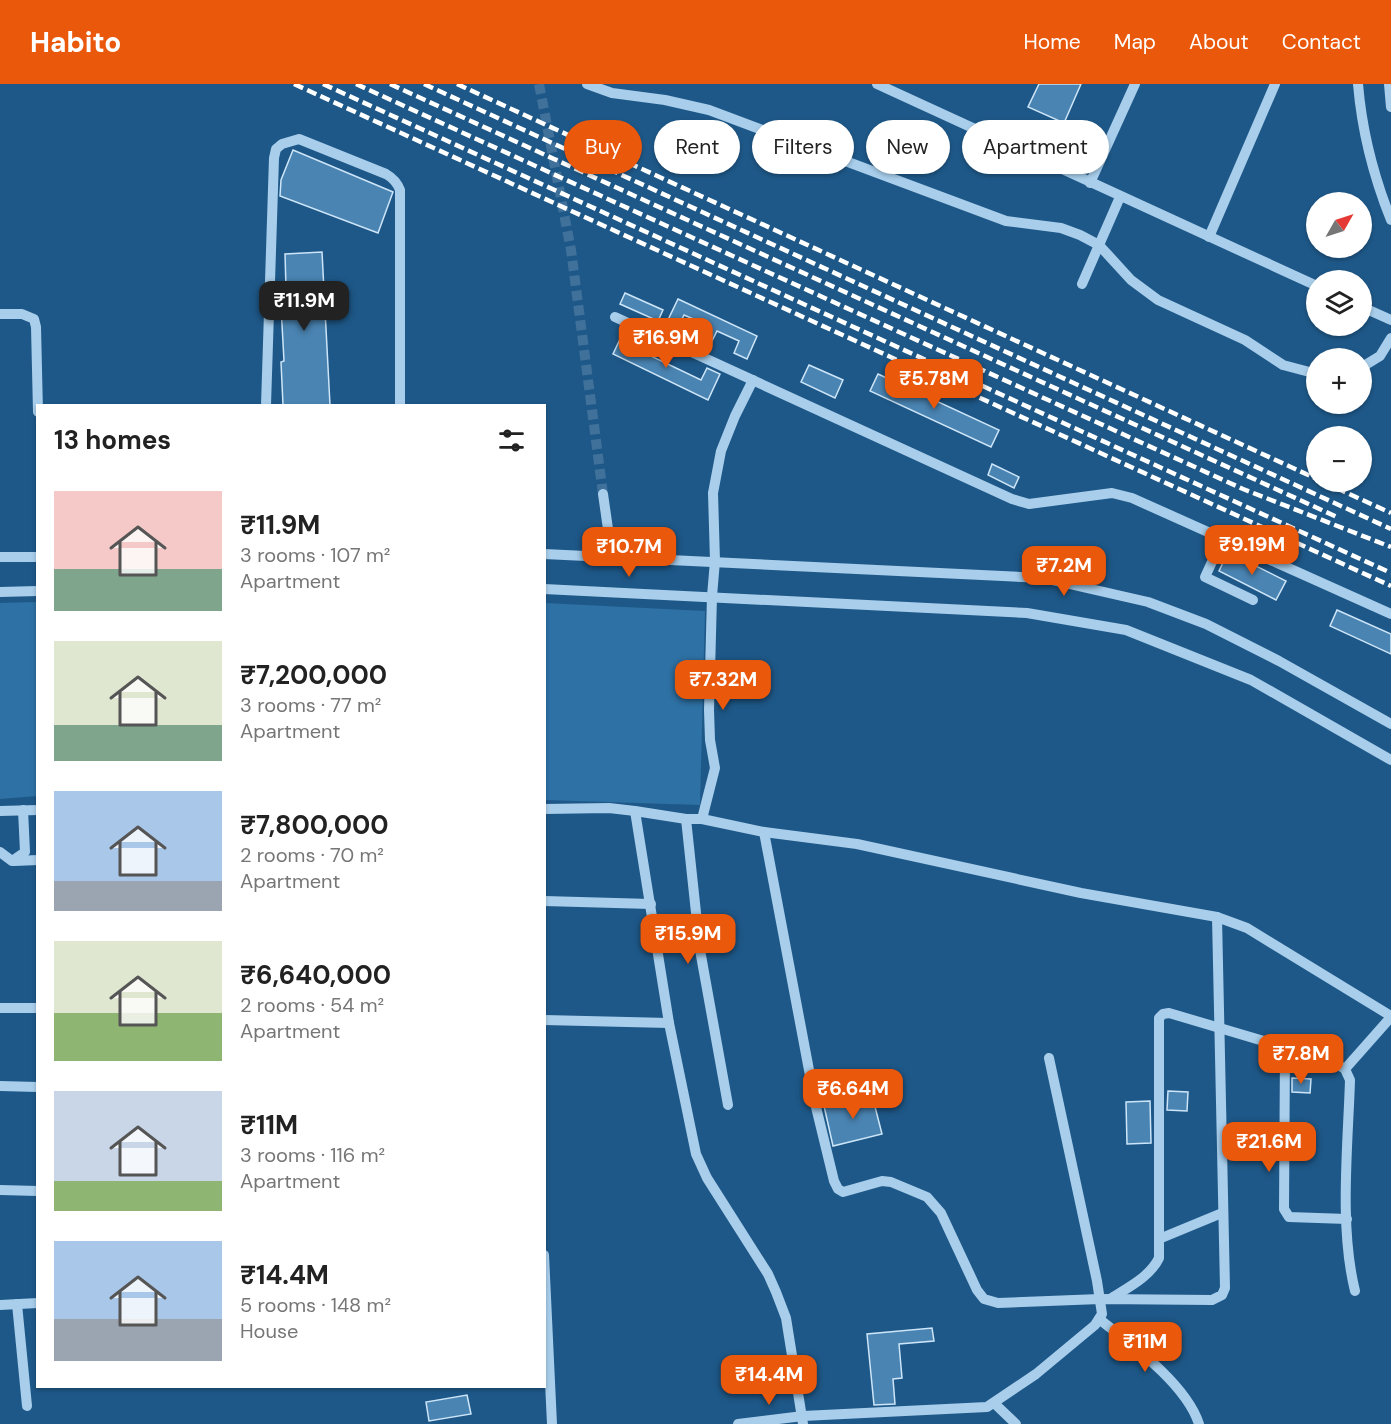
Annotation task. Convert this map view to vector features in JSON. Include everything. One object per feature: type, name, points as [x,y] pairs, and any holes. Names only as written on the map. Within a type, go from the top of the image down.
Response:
[{"type":"street","points":[[587,84],[612,93],[665,100],[709,110],[1006,221],[1061,228],[1080,235],[1098,245],[1131,280],[1158,300],[1245,340],[1283,365],[1306,373]]},
{"type":"street","points":[[877,84],[1306,281]]},
{"type":"street","points":[[1090,183],[1135,84]]},
{"type":"street","points":[[1209,237],[1275,84]]},
{"type":"street","points":[[1358,84],[1367,148],[1374,175],[1391,220]]},
{"type":"street","points":[[1389,84],[1391,107]]},
{"type":"street","points":[[266,404],[274,158],[276,149],[282,144],[299,139],[386,174],[393,179],[400,190],[400,404]]},
{"type":"street","points":[[1082,284],[1120,197]]},
{"type":"street","points":[[1372,311],[1391,320]]},
{"type":"street","points":[[0,314],[30,315],[34,319],[38,404]]},
{"type":"street","points":[[615,317],[1012,499],[1029,504],[1112,493],[1132,498],[1391,614]]},
{"type":"street","points":[[1372,361],[1380,356],[1391,338]]},
{"type":"street","points":[[702,819],[715,768],[710,740],[709,710],[715,561],[713,493],[721,451],[753,380]]},
{"type":"street","points":[[603,494],[612,557]]},
{"type":"street","points":[[1223,538],[1205,577],[1253,600]]},
{"type":"street","points":[[546,554],[1043,578],[1148,602],[1206,624],[1279,661],[1391,724]]},
{"type":"street","points":[[0,557],[36,557]]},
{"type":"street","points":[[546,589],[1027,613],[1126,630],[1251,680],[1391,760]]},
{"type":"street","points":[[0,592],[36,591]]},
{"type":"street","points":[[546,809],[609,808],[636,811],[686,819],[702,819],[764,832],[858,844],[1081,893],[1217,917],[1247,928],[1391,1016],[1345,1069]]},
{"type":"street","points":[[12,861],[25,852],[23,810]]},
{"type":"street","points":[[0,811],[36,810]]},
{"type":"street","points":[[636,811],[669,1023],[696,1154],[707,1178],[768,1275],[776,1292],[786,1318],[803,1420]]},
{"type":"street","points":[[686,819],[699,950],[728,1105]]},
{"type":"street","points":[[764,832],[816,1107],[830,1169],[838,1188],[843,1192],[850,1192],[882,1181],[891,1182],[927,1197],[941,1213],[977,1290],[989,1302],[1105,1299],[1212,1300],[1222,1295],[1224,1288],[1217,917]]},
{"type":"street","points":[[0,852],[12,861]]},
{"type":"street","points":[[0,861],[36,860]]},
{"type":"street","points":[[546,901],[651,904]]},
{"type":"street","points":[[0,1008],[36,1008]]},
{"type":"street","points":[[1105,1299],[1152,1270],[1159,1258],[1159,1018],[1169,1013],[1331,1061],[1345,1069],[1350,1080],[1347,1219],[1349,1266],[1355,1291]]},
{"type":"street","points":[[546,1020],[669,1023]]},
{"type":"street","points":[[1285,1048],[1284,1209],[1289,1217],[1347,1219]]},
{"type":"street","points":[[738,1424],[979,1408],[995,1404],[1036,1374],[1099,1319],[1105,1299],[1086,1226],[1049,1058]]},
{"type":"street","points":[[0,1086],[36,1087]]},
{"type":"street","points":[[0,1190],[36,1191]]},
{"type":"street","points":[[1159,1239],[1222,1213]]},
{"type":"street","points":[[546,1298],[552,1424]]},
{"type":"street","points":[[0,1305],[36,1303]]},
{"type":"street","points":[[17,1304],[27,1406]]},
{"type":"street","points":[[1099,1319],[1154,1363],[1192,1408],[1199,1424]]},
{"type":"street","points":[[995,1404],[1016,1424]]},
{"type":"shaded area","points":[[36,602],[36,796],[0,799],[0,603]]},
{"type":"shaded area","points":[[546,603],[705,611],[700,805],[546,800]]},
{"type":"building","points":[[1039,84],[1081,84],[1065,120],[1057,120],[1028,107]]},
{"type":"building","points":[[293,150],[393,192],[378,233],[280,196],[281,180]]},
{"type":"building","points":[[322,252],[330,404],[283,404],[281,362],[284,361],[280,288],[286,288],[285,254]]},
{"type":"building","points":[[625,293],[663,310],[658,321],[620,304]]},
{"type":"building","points":[[678,299],[757,336],[747,359],[734,353],[739,341],[717,331],[711,343],[699,338],[705,324],[684,315],[678,327],[667,322]]},
{"type":"building","points":[[624,331],[637,337],[632,347],[701,380],[707,368],[720,374],[708,400],[613,354]]},
{"type":"building","points":[[809,365],[843,380],[835,398],[801,382]]},
{"type":"building","points":[[878,374],[999,430],[991,447],[870,391]]},
{"type":"building","points":[[992,464],[1019,477],[1014,488],[988,475]]},
{"type":"building","points":[[1228,552],[1286,581],[1276,600],[1219,571]]},
{"type":"building","points":[[1337,610],[1391,634],[1391,654],[1330,626]]},
{"type":"building","points":[[1292,1078],[1311,1079],[1310,1093],[1292,1092]]},
{"type":"building","points":[[1168,1091],[1188,1092],[1187,1111],[1167,1110]]},
{"type":"building","points":[[872,1095],[882,1134],[833,1146],[824,1106]]},
{"type":"building","points":[[1150,1101],[1151,1143],[1127,1144],[1126,1102]]},
{"type":"building","points":[[932,1328],[934,1341],[899,1344],[902,1378],[893,1379],[895,1404],[874,1405],[867,1334]]},
{"type":"building","points":[[467,1395],[471,1414],[429,1421],[426,1402]]},
{"type":"tunnel","points":[[539,84],[571,250],[603,494]]},
{"type":"railway","points":[[294,84],[1391,586]]},
{"type":"railway","points":[[323,84],[1391,573]]},
{"type":"railway","points":[[356,84],[1243,489],[1391,547]]},
{"type":"railway","points":[[390,84],[1337,517]]},
{"type":"railway","points":[[424,84],[1391,529]]},
{"type":"railway","points":[[457,84],[1306,474]]},
{"type":"railway","points":[[1345,492],[1391,513]]}]
